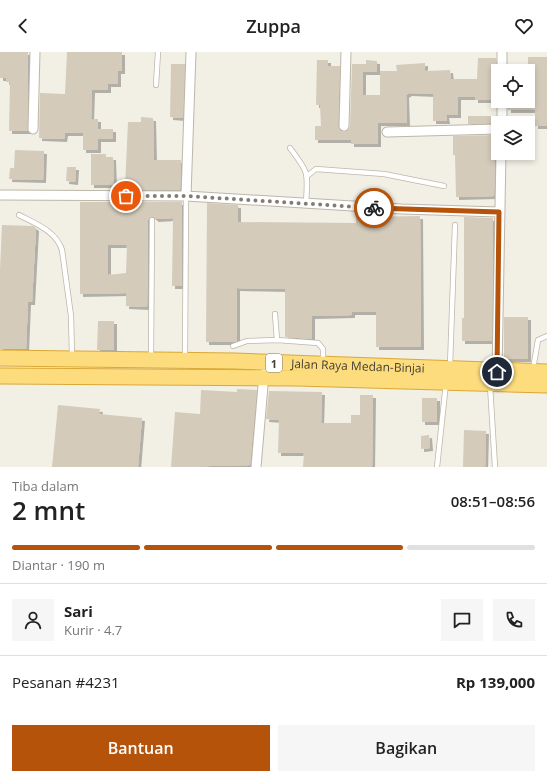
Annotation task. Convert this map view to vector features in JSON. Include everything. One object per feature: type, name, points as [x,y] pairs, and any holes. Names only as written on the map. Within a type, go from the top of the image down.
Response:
[{"type":"highway","name":"Jalan Raya Medan-Binjai","points":[[0,358],[151,361],[178,360],[323,365],[448,376]]},
{"type":"highway","points":[[170,376],[178,360]]},
{"type":"highway","name":"Jalan Raya Medan-Binjai","points":[[494,377],[532,372],[547,372]]},
{"type":"highway","name":"Jalan Raya Medan-Binjai","points":[[0,376],[170,376],[264,378],[448,376],[494,377],[547,385]]},
{"type":"street","points":[[33,129],[35,52]]},
{"type":"street","points":[[186,196],[191,52]]},
{"type":"street","points":[[344,126],[346,52]]},
{"type":"street","points":[[502,52],[502,64]]},
{"type":"street","points":[[387,132],[491,129]]},
{"type":"street","points":[[494,377],[501,160]]},
{"type":"street","points":[[0,195],[186,196],[402,209],[499,212]]},
{"type":"street","points":[[256,467],[264,363]]},
{"type":"lane","points":[[156,85],[158,52]]},
{"type":"lane","points":[[290,148],[306,169],[306,203]]},
{"type":"lane","points":[[307,176],[316,169],[384,174],[444,186]]},
{"type":"lane","points":[[178,360],[186,196]]},
{"type":"lane","points":[[19,215],[48,231],[59,240],[62,250],[71,316],[73,360]]},
{"type":"lane","points":[[151,361],[152,220]]},
{"type":"lane","points":[[437,467],[448,376],[455,225]]},
{"type":"lane","points":[[275,314],[277,340]]},
{"type":"lane","points":[[532,372],[538,340],[547,336]]},
{"type":"lane","points":[[233,346],[247,341],[277,340],[321,344],[323,348],[323,365]]},
{"type":"lane","points":[[494,377],[495,467]]},
{"type":"building","points":[[0,52],[28,52],[28,131],[9,131],[10,82],[6,82],[6,78],[0,78]]},
{"type":"building","points":[[67,52],[122,52],[122,71],[118,71],[118,84],[108,84],[108,90],[92,90],[91,119],[98,119],[98,129],[113,129],[113,139],[98,139],[98,150],[83,150],[83,133],[65,133],[64,139],[39,138],[40,93],[65,94]]},
{"type":"building","points":[[528,57],[547,57],[547,126],[535,126],[535,110],[508,110],[508,108],[535,108],[535,64],[528,64]]},
{"type":"building","points":[[478,58],[496,58],[496,64],[491,64],[491,100],[475,100],[475,97],[458,97],[458,115],[446,115],[447,121],[433,121],[433,94],[409,93],[406,95],[407,123],[378,123],[378,144],[351,144],[351,140],[315,140],[315,126],[321,126],[320,105],[316,105],[317,60],[328,60],[328,66],[340,66],[338,126],[341,131],[344,132],[349,129],[350,126],[352,64],[366,64],[366,60],[377,61],[377,72],[363,72],[363,95],[380,95],[380,71],[397,71],[396,65],[425,63],[425,71],[450,70],[451,79],[477,79]]},
{"type":"building","points":[[171,64],[185,64],[183,118],[170,117]]},
{"type":"building","points":[[468,116],[491,116],[491,123],[468,124]]},
{"type":"building","points":[[141,117],[153,118],[154,160],[181,160],[180,190],[127,190],[127,187],[125,187],[128,122],[141,122]]},
{"type":"building","points":[[491,135],[491,160],[495,160],[494,196],[456,197],[453,136]]},
{"type":"building","points":[[15,150],[44,151],[43,180],[9,179],[10,168],[14,168]]},
{"type":"building","points":[[91,154],[106,154],[106,157],[113,157],[114,185],[91,185]]},
{"type":"building","points":[[67,167],[76,167],[75,182],[66,181]]},
{"type":"building","points":[[80,202],[182,202],[182,286],[172,286],[173,218],[156,219],[152,216],[148,220],[147,307],[126,306],[126,293],[80,294]],"holes":[[[108,245],[127,245],[126,273],[108,275]]]},
{"type":"building","points":[[207,203],[238,205],[238,222],[356,223],[356,217],[420,216],[421,347],[376,347],[376,312],[352,312],[352,315],[312,316],[312,339],[285,337],[285,289],[237,288],[237,341],[206,342]]},
{"type":"building","points":[[464,217],[493,218],[492,341],[462,341],[462,318],[464,318]]},
{"type":"building","points":[[2,225],[33,226],[36,228],[32,302],[28,302],[26,349],[0,349],[0,270]]},
{"type":"building","points":[[504,317],[528,317],[528,359],[504,359]]},
{"type":"building","points":[[98,321],[114,321],[114,350],[97,350]]},
{"type":"building","points":[[237,389],[257,390],[250,465],[171,467],[175,412],[200,414],[201,390],[237,392]]},
{"type":"building","points":[[269,391],[322,392],[321,423],[351,423],[351,415],[360,415],[360,395],[373,395],[372,467],[303,467],[304,453],[278,453],[279,420],[266,419]]},
{"type":"building","points":[[422,398],[437,398],[437,422],[422,422]]},
{"type":"building","points":[[58,405],[100,409],[99,414],[142,418],[138,467],[52,467]]},
{"type":"building","points":[[464,430],[486,431],[485,467],[463,467]]},
{"type":"building","points":[[429,435],[430,448],[421,449],[421,436]]},
{"type":"way so far","points":[[126,196],[186,196],[374,208]]},
{"type":"route","points":[[374,208],[499,212],[497,372]]}]
